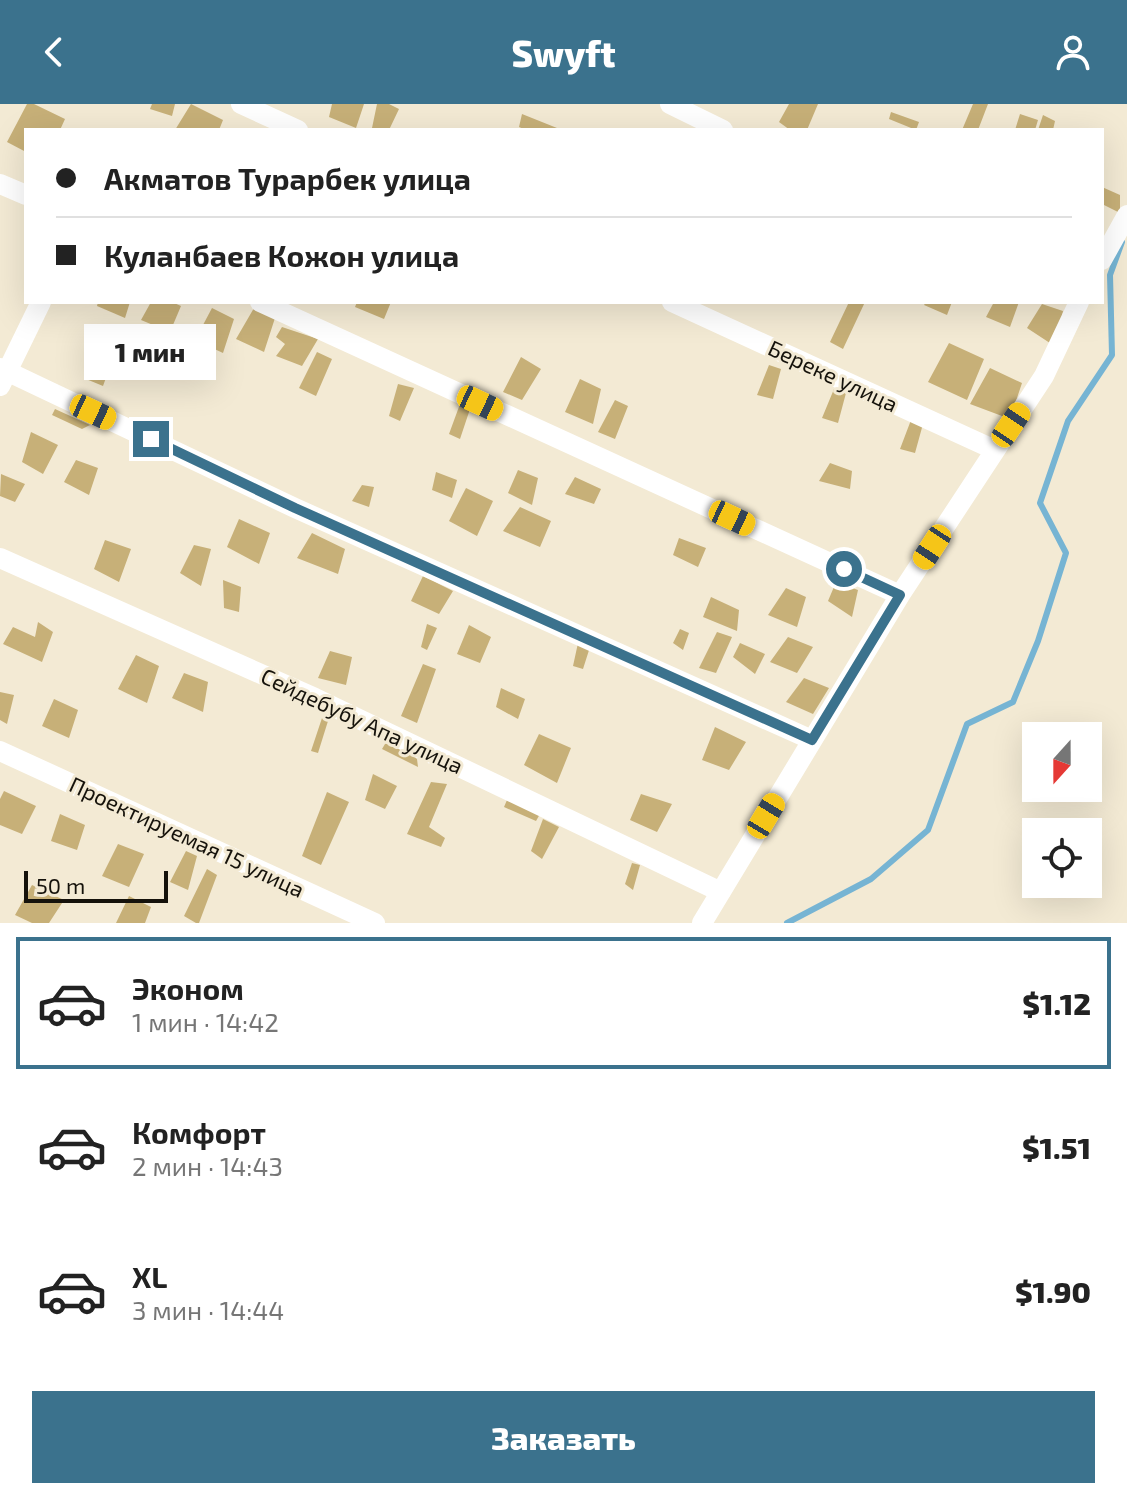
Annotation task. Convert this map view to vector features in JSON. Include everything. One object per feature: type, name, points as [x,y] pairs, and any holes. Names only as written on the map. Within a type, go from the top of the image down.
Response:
[{"type":"street","points":[[241,104],[294,128]]},
{"type":"street","points":[[670,104],[719,128]]},
{"type":"street","points":[[0,184],[24,194]]},
{"type":"street","points":[[1104,256],[1127,215]]},
{"type":"street","points":[[40,304],[2,375],[812,740]]},
{"type":"street","points":[[264,304],[900,595]]},
{"type":"street","name":"Береке улица","points":[[676,304],[995,450]]},
{"type":"street","points":[[702,923],[900,595],[1044,376],[1077,304]]},
{"type":"street","name":"Сейдебубу Апа улица","points":[[0,558],[315,698],[721,892]]},
{"type":"street","name":"Проектируемая 15 улица","points":[[0,751],[375,923]]},
{"type":"building","points":[[27,104],[34,104],[65,119],[61,128],[24,128],[24,151],[7,142]]},
{"type":"building","points":[[152,104],[175,104],[172,116],[150,109]]},
{"type":"building","points":[[191,104],[223,120],[220,128],[176,128]]},
{"type":"building","points":[[332,104],[364,104],[356,128],[329,117]]},
{"type":"building","points":[[377,104],[389,104],[399,109],[390,128],[372,128]]},
{"type":"building","points":[[789,104],[818,104],[808,128],[787,128],[779,122]]},
{"type":"building","points":[[973,104],[988,104],[979,128],[963,128]]},
{"type":"building","points":[[891,112],[919,122],[917,128],[911,128],[889,119]]},
{"type":"building","points":[[522,114],[557,128],[521,128]]},
{"type":"building","points":[[1020,114],[1038,120],[1036,128],[1016,128]]},
{"type":"building","points":[[1043,115],[1055,121],[1053,128],[1039,128]]},
{"type":"building","points":[[1104,188],[1120,195],[1120,213],[1104,205]]},
{"type":"building","points":[[98,304],[129,304],[125,318]]},
{"type":"building","points":[[150,304],[181,306],[170,332],[141,320]]},
{"type":"building","points":[[356,304],[390,304],[384,319],[355,307]]},
{"type":"building","points":[[848,304],[864,304],[843,349],[830,342]]},
{"type":"building","points":[[925,304],[951,304],[947,315]]},
{"type":"building","points":[[993,304],[1018,304],[1010,327],[986,317]]},
{"type":"building","points":[[1042,304],[1063,311],[1056,347],[1027,328]]},
{"type":"building","points":[[212,308],[234,319],[223,353],[195,340]]},
{"type":"building","points":[[254,308],[275,318],[264,352],[236,339]]},
{"type":"building","points":[[282,327],[318,339],[302,366],[276,356],[285,344],[276,337]]},
{"type":"building","points":[[949,343],[984,359],[967,400],[928,382]]},
{"type":"building","points":[[317,352],[332,359],[316,396],[299,388]]},
{"type":"building","points":[[95,356],[111,364],[103,386],[86,379]]},
{"type":"building","points":[[521,357],[541,369],[522,400],[503,392]]},
{"type":"building","points":[[769,365],[781,369],[773,399],[757,395]]},
{"type":"building","points":[[990,368],[1022,383],[1010,419],[970,404]]},
{"type":"building","points":[[580,379],[601,389],[593,424],[565,412]]},
{"type":"building","points":[[398,384],[414,388],[400,421],[389,416]]},
{"type":"building","points":[[834,389],[846,393],[838,423],[822,418]]},
{"type":"building","points":[[615,400],[628,406],[615,439],[598,432]]},
{"type":"building","points":[[460,404],[470,409],[460,439],[449,434]]},
{"type":"building","points":[[55,409],[90,425],[82,429],[52,415]]},
{"type":"building","points":[[911,420],[923,424],[915,453],[900,449]]},
{"type":"building","points":[[31,432],[58,445],[43,474],[22,462]]},
{"type":"building","points":[[76,460],[98,468],[89,495],[64,482]]},
{"type":"building","points":[[830,463],[852,471],[850,489],[819,481]]},
{"type":"building","points":[[518,470],[538,478],[532,505],[508,493]]},
{"type":"building","points":[[436,472],[457,480],[452,498],[432,490]]},
{"type":"building","points":[[1,474],[25,484],[15,502],[0,496]]},
{"type":"building","points":[[575,477],[601,489],[594,504],[565,494]]},
{"type":"building","points":[[362,485],[374,487],[369,507],[352,501]]},
{"type":"building","points":[[466,488],[493,501],[477,536],[449,521]]},
{"type":"building","points":[[520,507],[551,521],[540,547],[503,531]]},
{"type":"building","points":[[239,519],[270,533],[259,564],[227,547]]},
{"type":"building","points":[[312,533],[345,549],[338,574],[297,558]]},
{"type":"building","points":[[679,538],[706,548],[698,567],[673,555]]},
{"type":"building","points":[[105,540],[131,549],[119,582],[94,569]]},
{"type":"building","points":[[194,545],[211,549],[201,586],[180,573]]},
{"type":"building","points":[[423,576],[453,591],[439,614],[411,601]]},
{"type":"building","points":[[223,580],[241,587],[239,612],[224,608]]},
{"type":"building","points":[[836,582],[858,590],[852,617],[828,601]]},
{"type":"building","points":[[786,588],[806,597],[797,627],[768,615]]},
{"type":"building","points":[[711,597],[739,610],[737,631],[703,617]]},
{"type":"building","points":[[38,622],[53,632],[42,662],[3,644],[13,627],[35,637]]},
{"type":"building","points":[[427,624],[437,628],[427,650],[421,647]]},
{"type":"building","points":[[469,625],[491,637],[480,663],[457,654]]},
{"type":"building","points":[[680,629],[689,633],[683,650],[673,643]]},
{"type":"building","points":[[717,632],[732,637],[716,673],[699,668]]},
{"type":"building","points":[[788,637],[813,647],[797,673],[770,662]]},
{"type":"building","points":[[578,643],[590,647],[583,669],[573,666]]},
{"type":"building","points":[[740,643],[765,654],[755,674],[733,657]]},
{"type":"building","points":[[330,651],[352,657],[346,685],[318,678]]},
{"type":"building","points":[[136,655],[159,666],[147,703],[118,689]]},
{"type":"building","points":[[423,664],[436,669],[417,723],[401,716]]},
{"type":"building","points":[[184,673],[208,682],[203,712],[172,698]]},
{"type":"building","points":[[804,678],[829,688],[813,714],[786,702]]},
{"type":"building","points":[[501,688],[525,699],[518,719],[496,707]]},
{"type":"building","points":[[0,692],[14,695],[7,724],[0,720]]},
{"type":"building","points":[[54,699],[78,710],[69,738],[42,726]]},
{"type":"building","points":[[322,718],[328,721],[318,753],[311,751]]},
{"type":"building","points":[[715,727],[746,742],[729,770],[702,760]]},
{"type":"building","points":[[539,734],[571,748],[557,783],[524,765]]},
{"type":"building","points":[[388,739],[417,759],[418,767],[382,749]]},
{"type":"building","points":[[373,774],[397,786],[385,809],[365,800]]},
{"type":"building","points":[[431,782],[447,784],[429,827],[445,838],[441,847],[407,834]]},
{"type":"building","points":[[4,791],[36,806],[22,834],[0,825],[0,799]]},
{"type":"building","points":[[327,792],[349,802],[321,865],[302,856]]},
{"type":"building","points":[[641,794],[672,804],[657,832],[630,820]]},
{"type":"building","points":[[507,800],[540,814],[536,821],[504,807]]},
{"type":"building","points":[[60,814],[85,825],[77,850],[51,841]]},
{"type":"building","points":[[543,819],[559,827],[542,859],[531,851]]},
{"type":"building","points":[[118,844],[144,854],[129,887],[102,876]]},
{"type":"building","points":[[186,851],[197,856],[188,890],[170,882]]},
{"type":"building","points":[[632,863],[640,865],[633,890],[625,884]]},
{"type":"building","points":[[207,869],[217,875],[199,923],[196,923],[184,916]]},
{"type":"building","points":[[32,885],[64,900],[49,923],[32,923],[15,915]]},
{"type":"building","points":[[129,896],[151,907],[145,923],[116,923]]},
{"type":"waterway","points":[[787,923],[871,879],[928,830],[967,724],[1013,702],[1038,641],[1066,553],[1040,503],[1068,421],[1112,355],[1110,275],[1122,242]]},
{"type":"route","points":[[151,439],[295,508],[812,740],[900,595],[844,569]]}]
